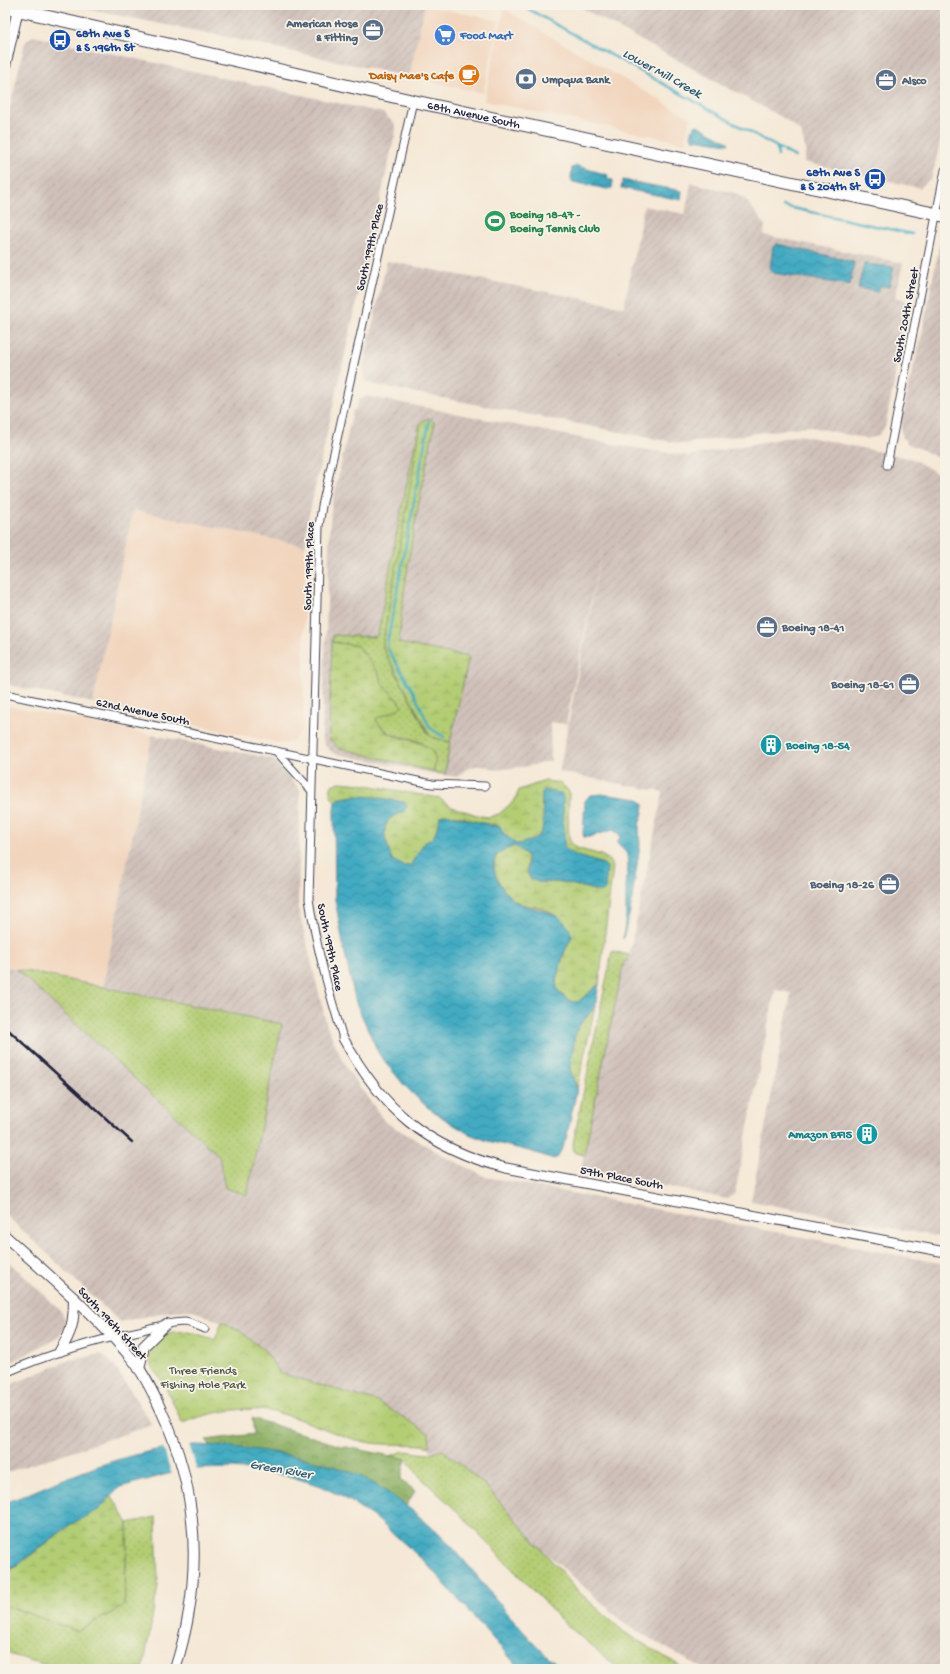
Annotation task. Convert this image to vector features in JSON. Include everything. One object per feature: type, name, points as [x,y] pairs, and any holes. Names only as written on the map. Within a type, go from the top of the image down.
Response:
[{"type":"main road","name":"68th Avenue South","points":[[5,7],[18,8],[413,101],[940,215]]},
{"type":"main road","points":[[5,66],[18,8]]},
{"type":"main road","name":"South 196th Street","points":[[5,1236],[74,1298],[112,1337],[139,1369],[166,1421],[182,1466],[188,1491],[194,1540],[192,1604],[175,1669]]},
{"type":"main road","points":[[60,1351],[73,1327],[74,1298]]},
{"type":"main road","points":[[139,1369],[144,1346],[166,1324]]},
{"type":"street","name":"South 199th Place","points":[[343,1038],[328,988],[313,928],[309,899],[319,526],[322,506],[413,101]]},
{"type":"street","name":"South 204th Street","points":[[887,465],[940,215],[945,170]]},
{"type":"street","name":"62nd Avenue South","points":[[5,694],[432,784],[485,786]]},
{"type":"street","points":[[276,750],[312,790]]},
{"type":"street","name":"59th Place South","points":[[343,1038],[355,1060],[380,1094],[398,1113],[422,1132],[451,1149],[479,1161],[945,1252]]},
{"type":"street","points":[[5,1373],[60,1351],[166,1324],[185,1322],[205,1329]]},
{"type":"shaded area","points":[[66,5],[425,5],[409,77],[207,33]]},
{"type":"shaded area","points":[[425,5],[499,21],[483,93],[409,77]]},
{"type":"shaded area","points":[[576,5],[945,5],[945,121],[932,177],[920,188],[804,162],[806,151],[801,132],[785,119]]},
{"type":"shaded area","points":[[504,9],[690,118],[685,143],[484,101]]},
{"type":"shaded area","points":[[33,36],[383,113],[394,123],[396,130],[307,524],[305,546],[133,510],[93,703],[5,684],[5,130],[24,46],[26,41]]},
{"type":"shaded area","points":[[691,183],[735,193],[746,200],[765,225],[764,235],[903,263],[895,298],[905,300],[894,382],[885,427],[878,436],[867,439],[807,426],[682,444],[370,384],[366,380],[363,374],[363,367],[387,261],[624,307],[644,206],[685,214]]},
{"type":"shaded area","points":[[945,241],[945,462],[908,444],[903,438],[901,431],[909,384],[921,339],[939,247]]},
{"type":"shaded area","points":[[366,396],[622,446],[689,456],[800,435],[913,459],[945,478],[945,1238],[751,1201],[791,993],[775,990],[735,1193],[727,1199],[581,1169],[624,960],[628,961],[663,792],[559,772],[606,528],[566,724],[550,722],[551,761],[529,766],[495,770],[486,766],[475,766],[465,770],[458,777],[440,775],[333,753],[325,745],[322,738],[330,523],[332,504],[353,410],[355,410],[359,400]]},
{"type":"shaded area","points":[[133,510],[305,546],[303,724],[302,730],[294,740],[285,744],[93,703]]},
{"type":"shaded area","points":[[5,705],[152,735],[103,987],[5,966]]},
{"type":"shaded area","points":[[152,735],[273,759],[300,790],[298,908],[327,1026],[347,1069],[385,1122],[446,1157],[486,1177],[945,1264],[945,1669],[703,1669],[628,1626],[430,1450],[429,1433],[378,1402],[280,1373],[265,1351],[239,1330],[192,1310],[171,1311],[120,1322],[5,1214],[5,966],[16,969],[219,1156],[225,1188],[282,1024],[103,987]]},
{"type":"shaded area","points":[[5,1258],[61,1311],[66,1322],[64,1329],[58,1337],[5,1366]]},
{"type":"shaded area","points":[[101,1354],[115,1366],[152,1425],[5,1473],[5,1387],[70,1360]]},
{"type":"green space","points":[[431,419],[434,422],[434,427],[409,562],[401,616],[399,643],[469,657],[450,742],[432,737],[429,734],[383,648],[421,424],[423,420]]},
{"type":"green space","points":[[423,420],[383,641],[383,648],[428,734],[432,737],[450,742],[445,774],[434,772],[435,759],[422,743],[413,739],[392,734],[382,727],[376,720],[377,718],[402,705],[382,683],[378,672],[358,646],[332,642],[333,635],[375,637],[378,634],[419,425]]},
{"type":"green space","points":[[332,642],[358,646],[378,672],[382,683],[402,705],[391,713],[377,718],[376,720],[383,729],[390,734],[418,742],[429,748],[435,759],[434,772],[339,748],[330,740]]},
{"type":"green space","points":[[545,781],[561,783],[569,791],[569,831],[570,841],[573,845],[604,857],[610,861],[613,867],[599,984],[578,1002],[573,1002],[565,998],[557,989],[556,980],[564,953],[572,936],[548,911],[520,903],[511,898],[501,887],[495,873],[494,866],[498,854],[503,850],[515,846],[527,855],[527,873],[538,882],[562,882],[602,892],[604,864],[571,854],[566,850],[541,803],[544,811],[544,825],[538,836],[532,840],[525,843],[516,844],[502,832],[500,826],[478,822],[455,815],[435,834],[432,839],[424,843],[410,866],[404,866],[392,860],[384,829],[385,824],[389,819],[405,811],[341,798],[335,801],[330,794],[332,785],[339,782],[361,784],[439,798],[452,807],[480,816],[489,817],[499,814],[515,800],[519,790]]},
{"type":"green space","points":[[612,951],[629,955],[628,961],[624,961],[584,1155],[574,1152],[573,1144]]},
{"type":"green space","points":[[16,969],[282,1024],[247,1195],[225,1188],[219,1156]]},
{"type":"green space","points":[[595,1007],[577,1089],[570,1069],[575,1034],[579,1026]]},
{"type":"green space","name":"Three Friends Fishing Hole Park","points":[[222,1322],[239,1330],[265,1351],[280,1373],[378,1402],[429,1433],[430,1447],[422,1445],[377,1444],[361,1441],[295,1418],[252,1409],[225,1411],[182,1423],[162,1381],[150,1363],[150,1351],[159,1338],[174,1332],[191,1333],[215,1340]]},
{"type":"green space","points":[[252,1418],[341,1446],[406,1459],[401,1479],[415,1491],[406,1506],[365,1479],[281,1454],[211,1446],[206,1440],[254,1434]]},
{"type":"green space","points":[[443,1450],[484,1484],[580,1593],[624,1632],[685,1669],[619,1669],[562,1621],[458,1512],[419,1476],[406,1459],[390,1456],[404,1451],[426,1454]]},
{"type":"green space","points":[[112,1496],[128,1523],[124,1606],[77,1631],[5,1605],[5,1572],[17,1566],[71,1524],[98,1510]]},
{"type":"green space","points":[[156,1517],[158,1586],[143,1669],[60,1669],[5,1653],[5,1605],[77,1631],[124,1606],[128,1523]]},
{"type":"water","points":[[697,125],[728,142],[729,144],[693,139],[691,136],[693,128]]},
{"type":"water","points":[[577,166],[608,175],[607,179],[613,180],[612,188],[607,189],[573,182],[571,179],[572,168]]},
{"type":"water","points":[[623,180],[682,191],[681,200],[621,188]]},
{"type":"water","points":[[777,244],[854,262],[850,285],[773,273],[770,269],[773,247]]},
{"type":"water","points":[[864,264],[894,267],[889,287],[881,286],[878,288],[878,292],[858,288]]},
{"type":"water","points":[[544,790],[561,793],[563,797],[564,846],[566,849],[581,857],[604,864],[607,867],[605,890],[602,892],[562,882],[538,882],[530,878],[528,872],[527,855],[515,846],[504,850],[498,854],[495,859],[495,872],[501,886],[510,897],[523,905],[555,915],[568,926],[572,936],[564,953],[556,980],[557,989],[565,998],[573,1002],[578,1002],[599,984],[595,1007],[579,1026],[575,1035],[570,1069],[577,1089],[566,1139],[558,1157],[554,1159],[488,1141],[469,1134],[426,1106],[404,1085],[379,1054],[356,1003],[344,950],[335,899],[335,801],[343,798],[360,796],[404,802],[407,806],[405,810],[389,820],[386,825],[385,836],[392,860],[404,866],[410,866],[424,843],[432,839],[435,834],[440,816],[446,814],[489,825],[500,826],[502,832],[516,844],[536,838],[543,827],[542,792]]},
{"type":"water","points":[[602,794],[639,799],[644,805],[639,825],[640,845],[630,912],[623,939],[626,914],[626,880],[628,869],[627,854],[617,842],[620,835],[613,830],[589,837],[584,837],[583,834],[585,801],[590,795]]},
{"type":"water","name":"Green River","points":[[194,1445],[259,1450],[305,1458],[348,1471],[378,1486],[412,1510],[443,1538],[529,1637],[543,1652],[563,1669],[520,1669],[425,1562],[378,1520],[350,1501],[321,1486],[292,1477],[267,1472],[232,1468],[197,1469],[172,1473],[120,1487],[98,1510],[71,1524],[16,1566],[5,1572],[5,1503],[97,1466],[144,1453]]},
{"type":"pier","points":[[189,1444],[197,1471],[172,1475],[163,1447]]},
{"type":"waterway","name":"Lower Mill Creek","points":[[521,5],[795,157]]},
{"type":"waterway","name":"Lower Mill Creek","points":[[777,147],[778,156]]},
{"type":"waterway","points":[[783,206],[912,234]]},
{"type":"waterway","points":[[429,422],[387,644],[388,649],[414,693],[430,728],[444,737]]},
{"type":"railway","points":[[5,1027],[132,1142]]},
{"type":"place","name":"American Hose & Fitting","points":[[373,30]]},
{"type":"place","name":"Food Mart","points":[[445,35]]},
{"type":"place","name":"68th Ave S & S 196th St","points":[[60,40]]},
{"type":"place","name":"Daisy Mae's Cafe","points":[[469,75]]},
{"type":"place","name":"Umpqua Bank","points":[[526,79]]},
{"type":"place","name":"Alsco","points":[[886,80]]},
{"type":"place","name":"68th Ave S & S 204th St","points":[[875,179]]},
{"type":"place","name":"Boeing 18-47 - Boeing Tennis Club","points":[[495,221]]},
{"type":"place","name":"Boeing 18-41","points":[[767,627]]},
{"type":"place","name":"Boeing 18-61","points":[[909,684]]},
{"type":"place","name":"Boeing 18-54","points":[[771,745]]},
{"type":"place","name":"Boeing 18-26","points":[[889,884]]},
{"type":"place","name":"Amazon BFI5","points":[[867,1134]]}]
